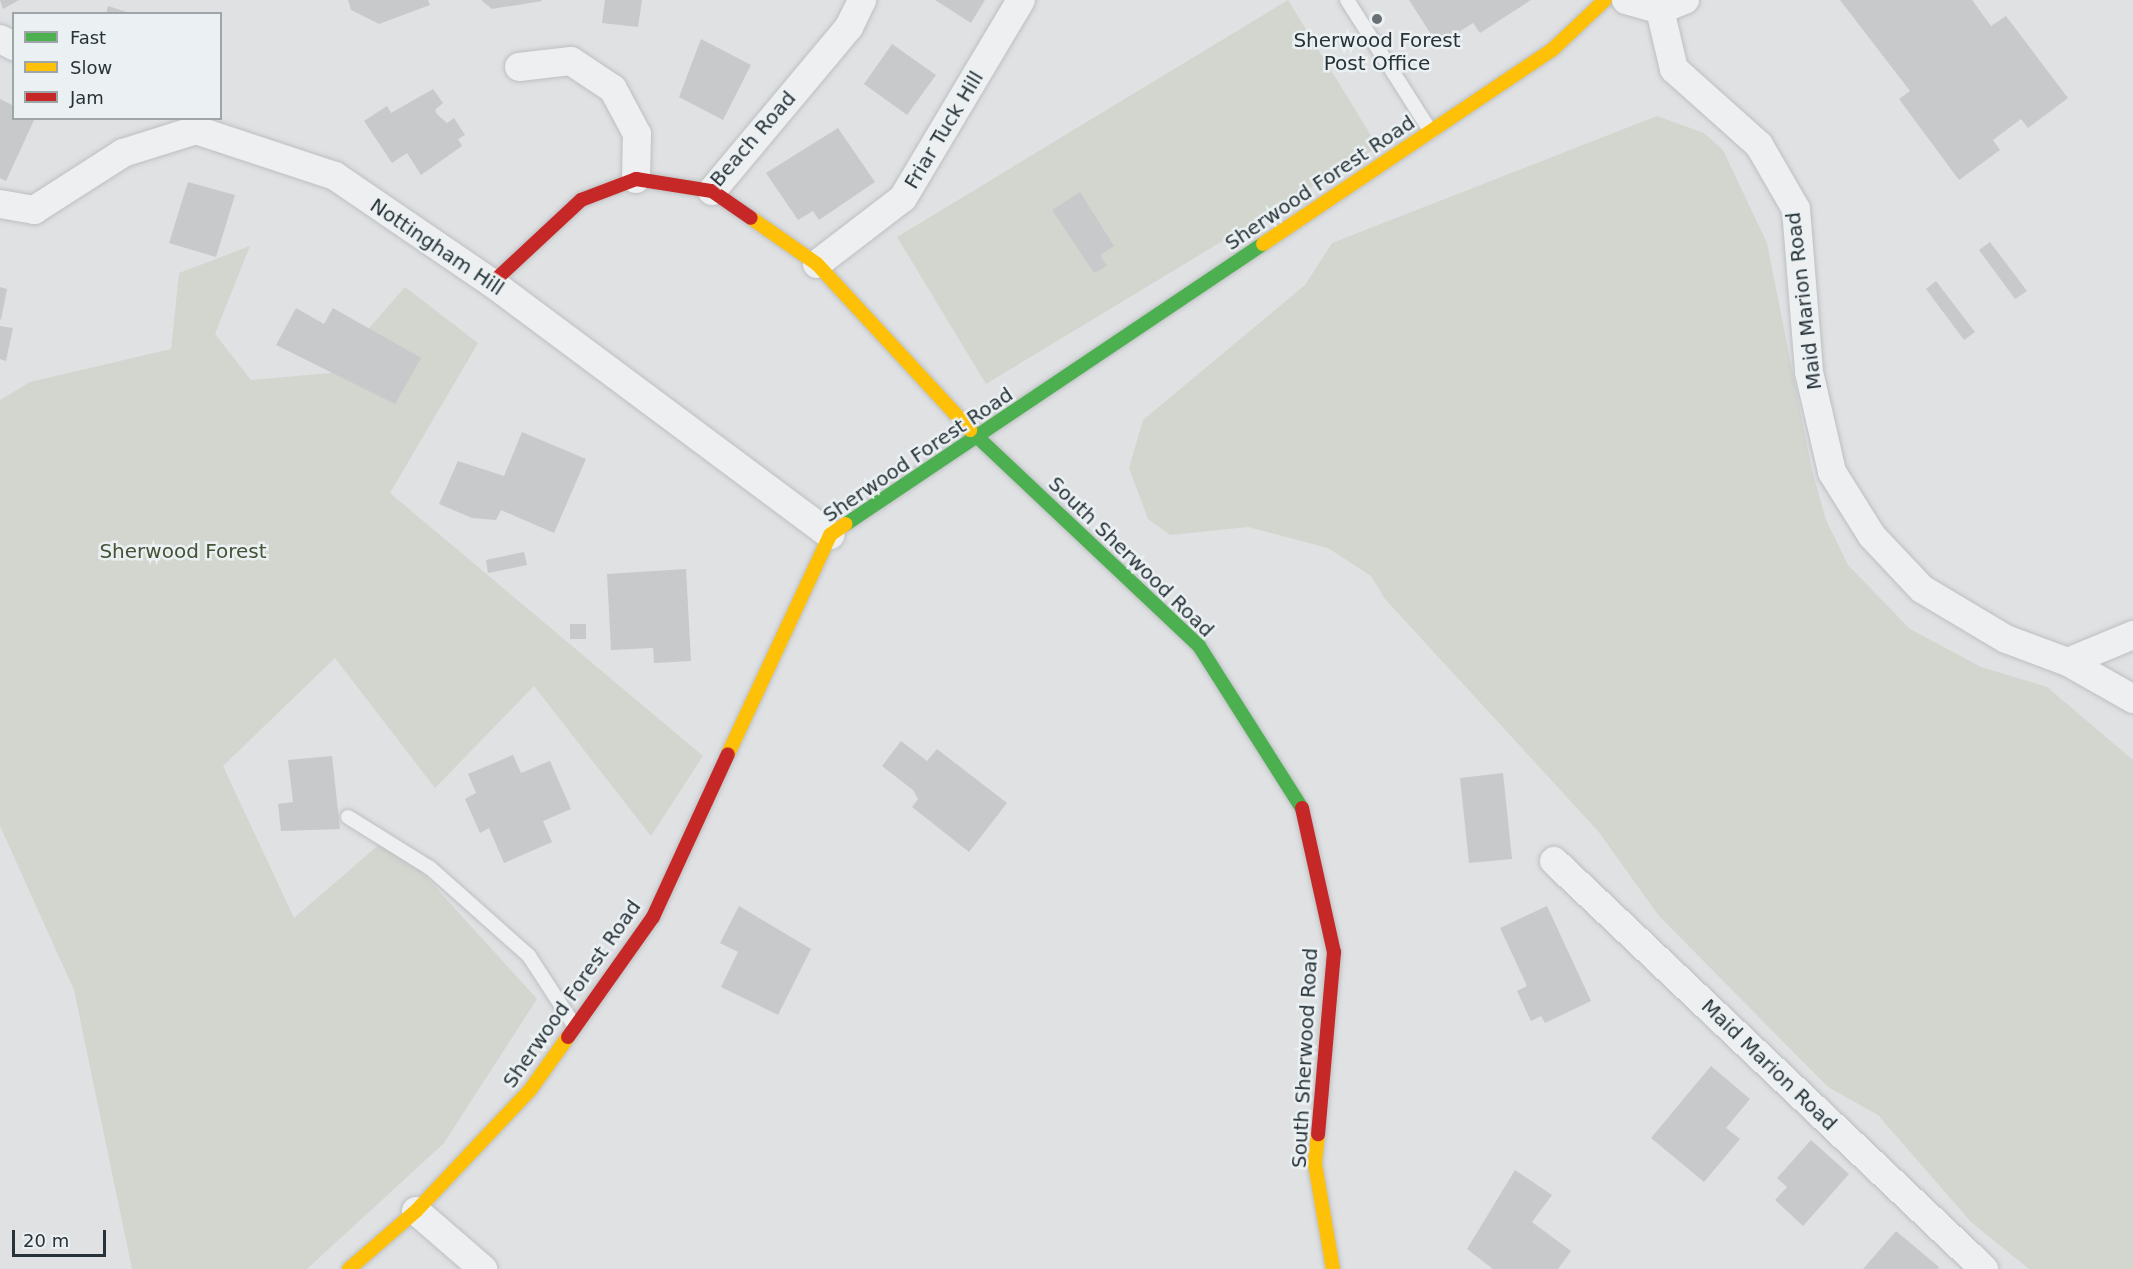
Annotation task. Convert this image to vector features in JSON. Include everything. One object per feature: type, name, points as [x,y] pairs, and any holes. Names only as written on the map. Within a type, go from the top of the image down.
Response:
[{"type":"street","name":"Beach Road","points":[[492,283],[580,200],[636,179],[712,191],[849,27],[862,0]]},
{"type":"street","name":"Friar Tuck Hill","points":[[817,264],[903,198],[1021,0]]},
{"type":"street","name":"Sherwood Forest Road","points":[[349,1269],[416,1211],[530,1090],[653,917],[830,535],[978,438],[1553,50],[1605,0]]},
{"type":"street","points":[[1626,0],[1673,5]]},
{"type":"street","name":"Maid Marion Road","points":[[1673,5],[1674,69],[1759,146],[1796,209],[1809,372],[1832,472],[1872,536],[1922,589],[2006,639],[2068,662],[2133,699]]},
{"type":"street","points":[[519,67],[572,61],[614,89],[637,134],[636,179]]},
{"type":"street","name":"Nottingham Hill","points":[[174,120],[196,130],[335,176],[492,283],[830,535]]},
{"type":"street","points":[[0,204],[34,210],[123,153],[196,130]]},
{"type":"street","points":[[712,191],[817,264],[978,438]]},
{"type":"street","name":"South Sherwood Road","points":[[978,438],[1199,646],[1302,802],[1334,952],[1315,1164],[1333,1269]]},
{"type":"street","points":[[2068,662],[2133,635]]},
{"type":"street","name":"Maid Marion Road","points":[[1554,861],[1984,1269]]},
{"type":"street","points":[[416,1211],[483,1269]]},
{"type":"lane","points":[[1347,0],[1431,132]]},
{"type":"lane","points":[[348,816],[430,868],[529,956],[575,1027]]},
{"type":"green space","points":[[1288,0],[1378,147],[986,384],[897,237]]},
{"type":"green space","points":[[1657,116],[1704,133],[1723,150],[1767,243],[1812,470],[1826,520],[1848,565],[1910,629],[1981,667],[2047,687],[2133,760],[2133,1269],[2029,1269],[1971,1222],[1878,1115],[1828,1087],[1659,916],[1598,831],[1385,599],[1371,576],[1328,548],[1248,527],[1170,535],[1148,519],[1129,468],[1143,420],[1305,285],[1332,243]]},
{"type":"green space","name":"Sherwood Forest","points":[[250,246],[215,334],[251,380],[330,373],[405,287],[478,343],[390,493],[703,756],[651,836],[534,686],[435,788],[335,658],[223,766],[294,918],[389,836],[537,999],[444,1143],[307,1269],[132,1269],[74,990],[0,826],[0,400],[30,382],[171,349],[179,273]]},
{"type":"building","points":[[0,0],[19,0],[3,9]]},
{"type":"building","points":[[348,0],[428,0],[430,5],[379,24],[351,10]]},
{"type":"building","points":[[481,0],[541,0],[542,1],[492,9]]},
{"type":"building","points":[[605,0],[642,0],[638,27],[602,23]]},
{"type":"building","points":[[935,0],[985,0],[971,23]]},
{"type":"building","points":[[1409,0],[1531,0],[1480,33],[1473,23],[1438,45]]},
{"type":"building","points":[[1840,0],[1972,0],[1991,26],[2006,16],[2068,98],[2028,128],[2021,119],[1993,140],[2000,150],[1959,180],[1899,99],[1910,91]]},
{"type":"building","points":[[108,6],[127,12],[106,12]]},
{"type":"building","points":[[701,39],[751,65],[723,120],[679,97]]},
{"type":"building","points":[[892,44],[936,75],[907,115],[864,84]]},
{"type":"building","points":[[433,89],[443,103],[435,110],[437,114],[447,123],[454,118],[465,135],[458,139],[462,146],[421,175],[407,153],[392,163],[364,121],[387,106],[391,113]]},
{"type":"building","points":[[0,99],[12,105],[12,120],[34,120],[6,181],[0,178]]},
{"type":"building","points":[[838,128],[875,182],[819,220],[813,211],[798,220],[766,173]]},
{"type":"building","points":[[188,182],[235,195],[216,257],[169,243]]},
{"type":"building","points":[[1080,192],[1114,246],[1100,255],[1107,266],[1094,273],[1052,210]]},
{"type":"building","points":[[1990,242],[2027,291],[2015,299],[1979,250]]},
{"type":"building","points":[[1936,281],[1975,332],[1964,340],[1926,289]]},
{"type":"building","points":[[0,287],[7,289],[1,320],[0,319]]},
{"type":"building","points":[[296,308],[324,324],[333,308],[421,358],[395,404],[276,345]]},
{"type":"building","points":[[0,326],[13,328],[6,361],[0,359]]},
{"type":"building","points":[[522,432],[586,459],[554,533],[501,510],[496,520],[472,518],[439,504],[458,461],[504,476]]},
{"type":"building","points":[[524,552],[527,565],[488,573],[486,560]]},
{"type":"building","points":[[686,569],[691,661],[654,663],[653,648],[611,650],[607,574]]},
{"type":"building","points":[[570,624],[586,624],[586,639],[570,639]]},
{"type":"building","points":[[901,741],[927,761],[937,749],[1007,803],[969,852],[912,807],[918,799],[913,790],[882,766]]},
{"type":"building","points":[[513,755],[521,773],[550,761],[571,809],[543,821],[552,842],[504,863],[489,828],[480,833],[465,799],[476,793],[468,774]]},
{"type":"building","points":[[332,756],[340,829],[281,831],[278,804],[293,802],[288,760]]},
{"type":"building","points":[[1503,773],[1512,859],[1469,863],[1460,778]]},
{"type":"building","points":[[739,906],[811,949],[778,1015],[721,987],[738,952],[720,943]]},
{"type":"building","points":[[1547,906],[1591,1001],[1545,1023],[1541,1016],[1531,1021],[1517,991],[1527,986],[1500,928]]},
{"type":"building","points":[[1711,1066],[1750,1099],[1726,1128],[1740,1139],[1704,1182],[1651,1138]]},
{"type":"building","points":[[1811,1140],[1849,1174],[1803,1226],[1775,1200],[1787,1187],[1777,1178]]},
{"type":"building","points":[[1515,1170],[1552,1195],[1532,1222],[1571,1251],[1558,1269],[1493,1269],[1467,1249]]},
{"type":"building","points":[[1896,1231],[1939,1267],[1938,1269],[1863,1269]]},
{"type":"traffic: fast","points":[[846,524],[1263,244]]},
{"type":"traffic: fast","points":[[970,430],[1199,646],[1302,808]]},
{"type":"traffic: slow","points":[[1263,244],[1553,49],[1605,0]]},
{"type":"traffic: slow","points":[[751,218],[817,264],[970,430]]},
{"type":"traffic: slow","points":[[728,754],[830,535],[846,524]]},
{"type":"traffic: slow","points":[[349,1269],[416,1211],[530,1090],[568,1037]]},
{"type":"traffic: slow","points":[[1318,1134],[1315,1164],[1333,1269]]},
{"type":"traffic: jam","points":[[492,283],[581,200],[636,179],[712,191],[751,218]]},
{"type":"traffic: jam","points":[[568,1037],[653,917],[728,754]]},
{"type":"traffic: jam","points":[[1302,808],[1334,952],[1318,1134]]},
{"type":"place","name":"Sherwood Forest Post Office","points":[[1377,19]]}]
